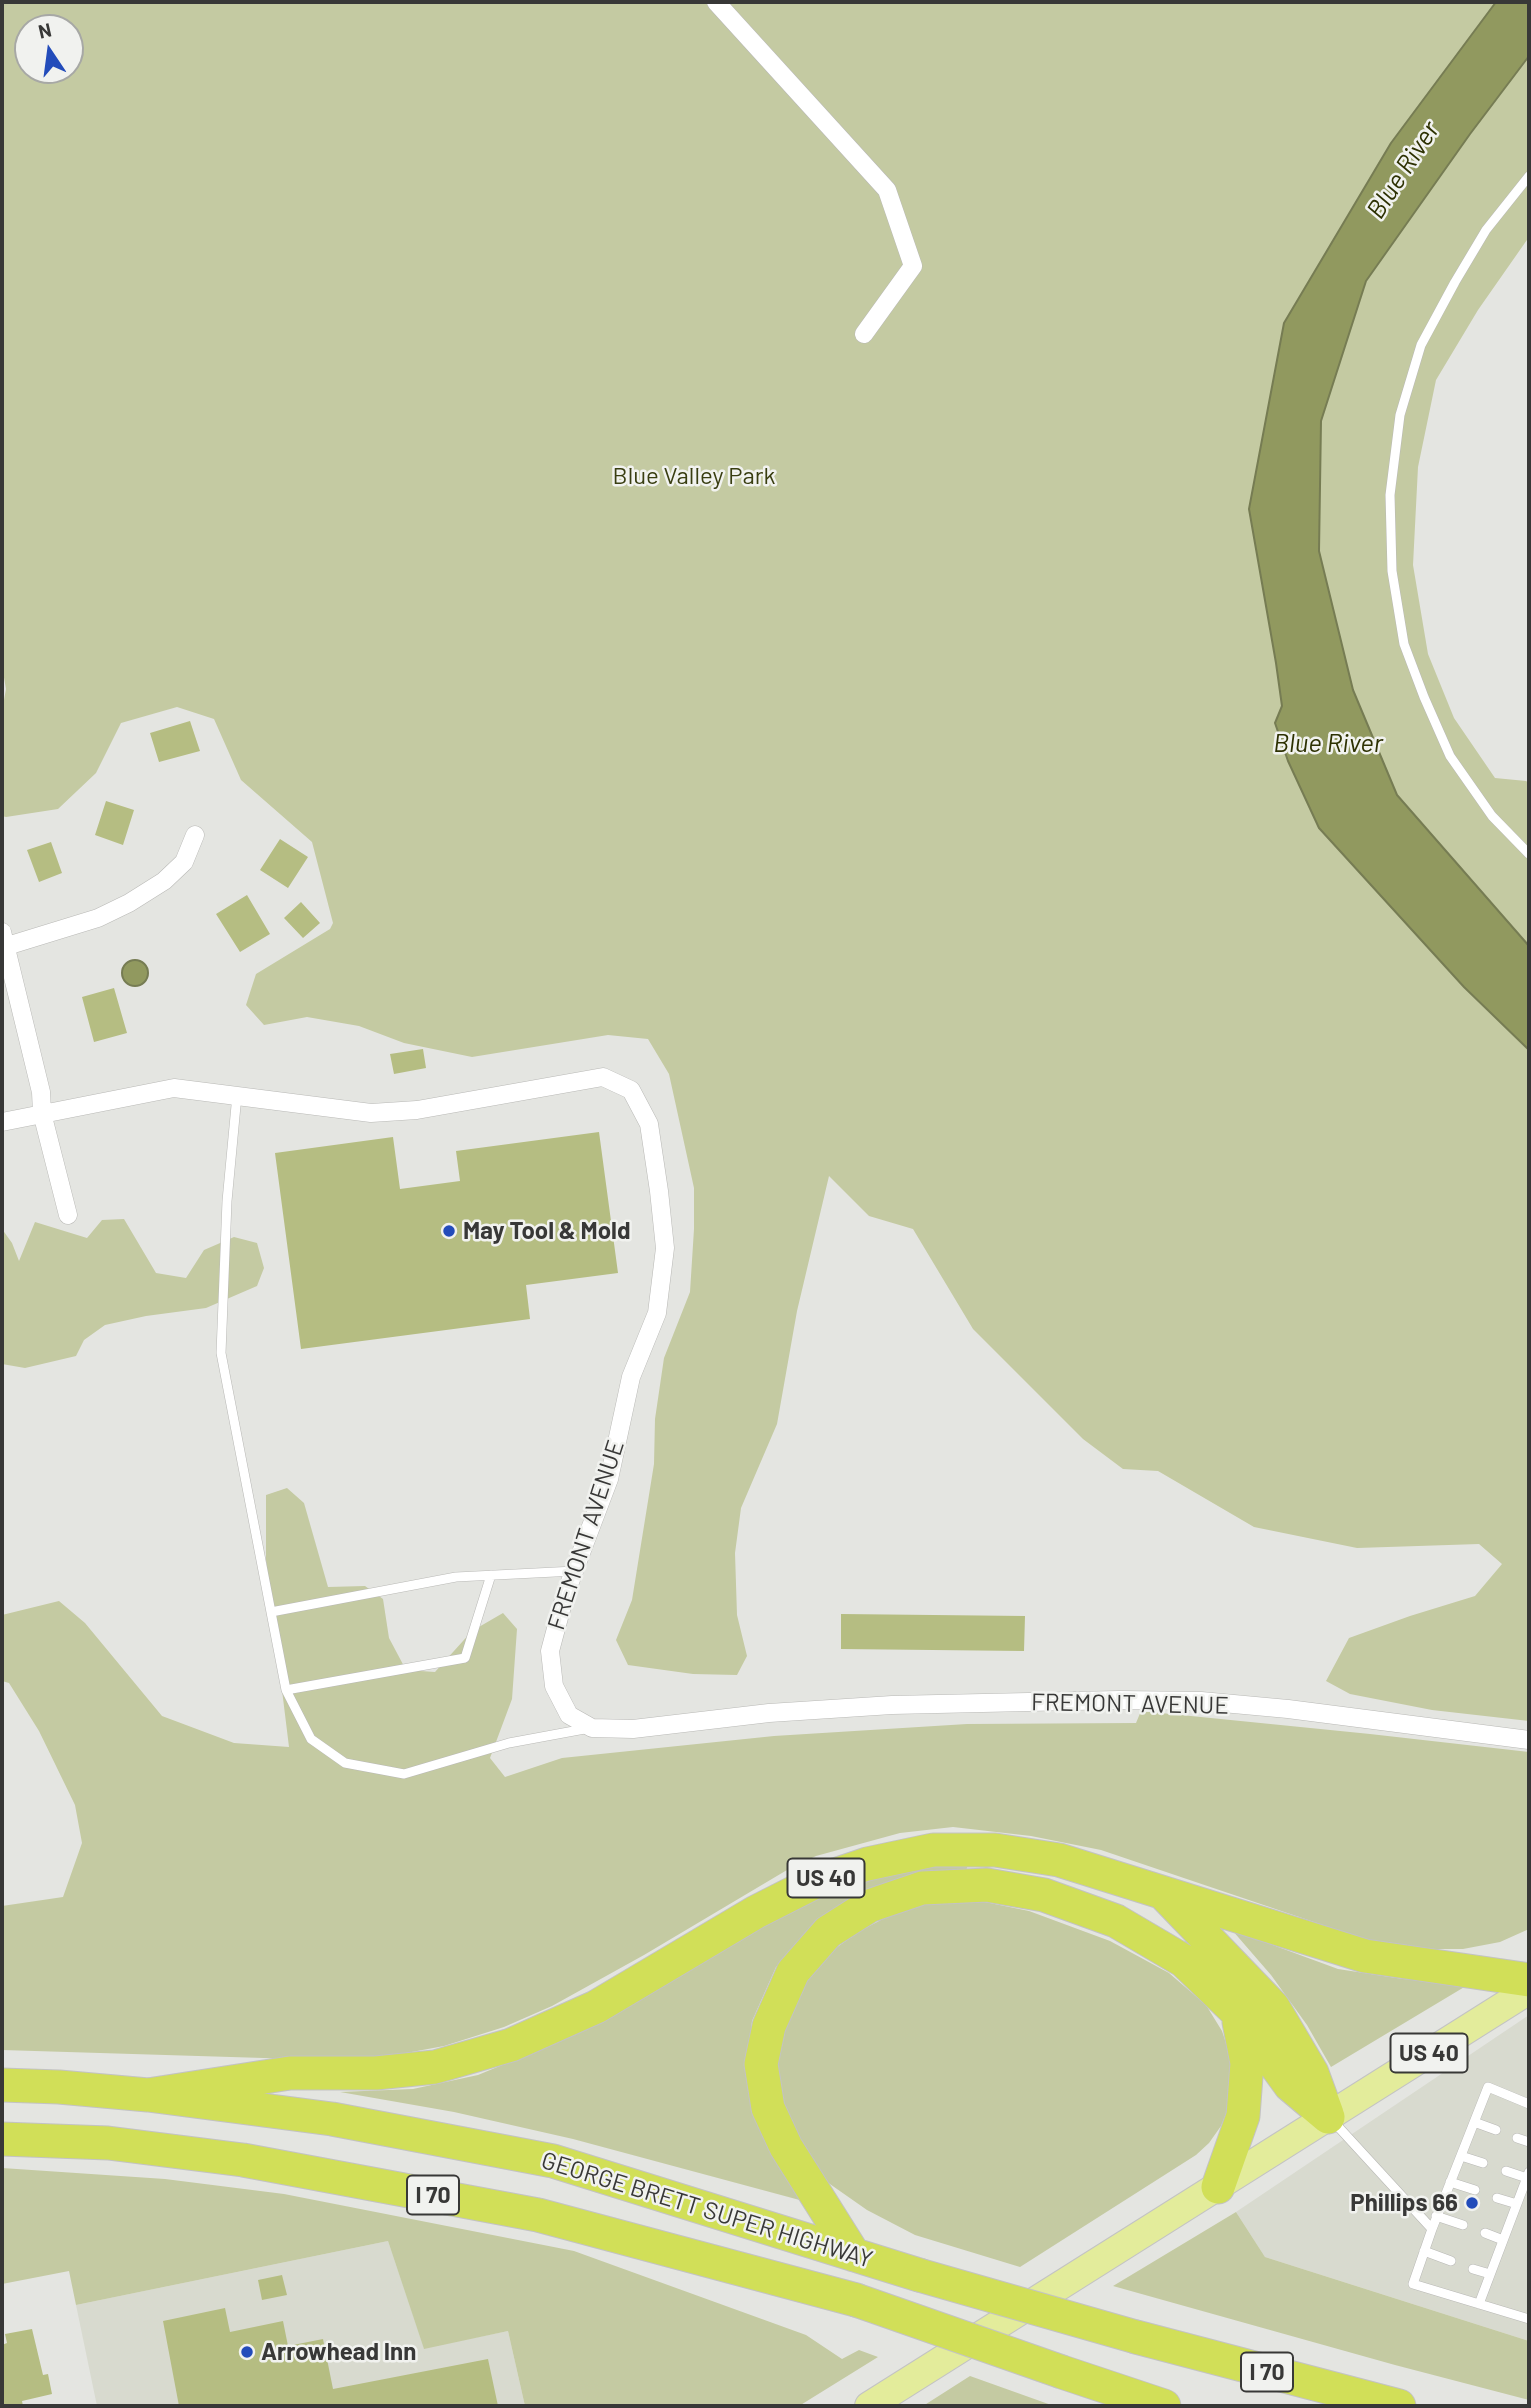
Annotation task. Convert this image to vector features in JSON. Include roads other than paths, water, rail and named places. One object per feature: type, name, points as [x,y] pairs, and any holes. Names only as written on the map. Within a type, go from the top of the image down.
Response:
[{"type":"highway","name":"US 40","points":[[148,2095],[290,2073],[376,2073],[435,2067],[510,2045],[596,2007],[757,1912],[817,1881],[867,1864],[933,1850],[996,1850],[1059,1860],[1365,1956],[1529,1980]]},
{"type":"highway","points":[[854,2255],[786,2147],[768,2108],[761,2064],[769,2026],[793,1972],[828,1931],[869,1906],[922,1888],[987,1885],[1044,1895],[1116,1922],[1184,1961],[1237,2012],[1290,2085],[1328,2117]]},
{"type":"highway","points":[[1163,1892],[1273,2007],[1312,2073],[1328,2117]]},
{"type":"highway","points":[[1218,2186],[1244,2116],[1247,2063],[1237,2012]]},
{"type":"highway","name":"GEORGE BRETT SUPER HIGHWAY","points":[[2,2085],[148,2095],[332,2119],[553,2161],[919,2275],[1136,2337],[1399,2406]]},
{"type":"highway","name":"GEORGE BRETT SUPER HIGHWAY","points":[[2,2139],[108,2143],[243,2160],[538,2215],[856,2300],[1149,2403]]},
{"type":"main road","name":"US 40","points":[[869,2406],[1529,1990]]},
{"type":"street","points":[[716,2],[887,190],[913,266],[864,334]]},
{"type":"street","points":[[68,1215],[42,1113],[41,1092],[4,939],[98,918],[129,904],[164,881],[184,862],[195,835]]},
{"type":"street","name":"FREMONT AVENUE","points":[[2,1122],[174,1088],[371,1113],[417,1110],[603,1077],[631,1090],[649,1124],[666,1248],[657,1313],[631,1377],[609,1479],[565,1595],[550,1651],[554,1686],[569,1715],[592,1728],[633,1729],[769,1713],[892,1705],[1201,1701],[1288,1709],[1529,1740]]},
{"type":"lane","points":[[1529,176],[1486,230],[1421,345],[1400,415],[1390,495],[1392,571],[1405,644],[1424,697],[1450,756],[1492,816],[1529,853]]},
{"type":"lane","points":[[237,1095],[227,1201],[221,1353],[286,1690],[311,1740],[345,1763],[404,1774],[509,1743],[592,1728]]},
{"type":"lane","points":[[271,1612],[456,1577],[575,1571]]},
{"type":"lane","points":[[286,1690],[466,1658],[491,1576]]},
{"type":"lane","points":[[1529,2104],[1488,2087],[1436,2216],[1413,2284],[1529,2319]]},
{"type":"lane","points":[[1328,2117],[1432,2228]]},
{"type":"lane","points":[[1474,2122],[1496,2130]]},
{"type":"lane","points":[[1517,2138],[1529,2142]]},
{"type":"lane","points":[[1461,2156],[1483,2163]]},
{"type":"lane","points":[[1479,2304],[1528,2175],[1506,2171]]},
{"type":"lane","points":[[1450,2182],[1475,2190]]},
{"type":"lane","points":[[1497,2198],[1517,2204]]},
{"type":"lane","points":[[1436,2216],[1463,2225]]},
{"type":"lane","points":[[1485,2233],[1503,2240]]},
{"type":"lane","points":[[1424,2251],[1451,2261]]},
{"type":"lane","points":[[1473,2269],[1490,2274]]},
{"type":"water","name":"Blue River","points":[[1496,2],[1529,2],[1529,56],[1366,281],[1321,421],[1319,551],[1353,690],[1397,795],[1529,946],[1529,1050],[1464,987],[1319,828],[1288,761],[1275,723],[1282,706],[1249,509],[1284,323],[1391,143]]},
{"type":"water","points":[[135,960],[144,964],[148,973],[144,982],[135,986],[126,982],[122,973],[126,964]]},
{"type":"place","name":"May Tool & Mold","points":[[449,1231]]},
{"type":"place","name":"Phillips 66","points":[[1472,2203]]},
{"type":"place","name":"Arrowhead Inn","points":[[247,2352]]},
{"type":"park label","name":"Blue Valley Park","points":[[694,476]]}]
